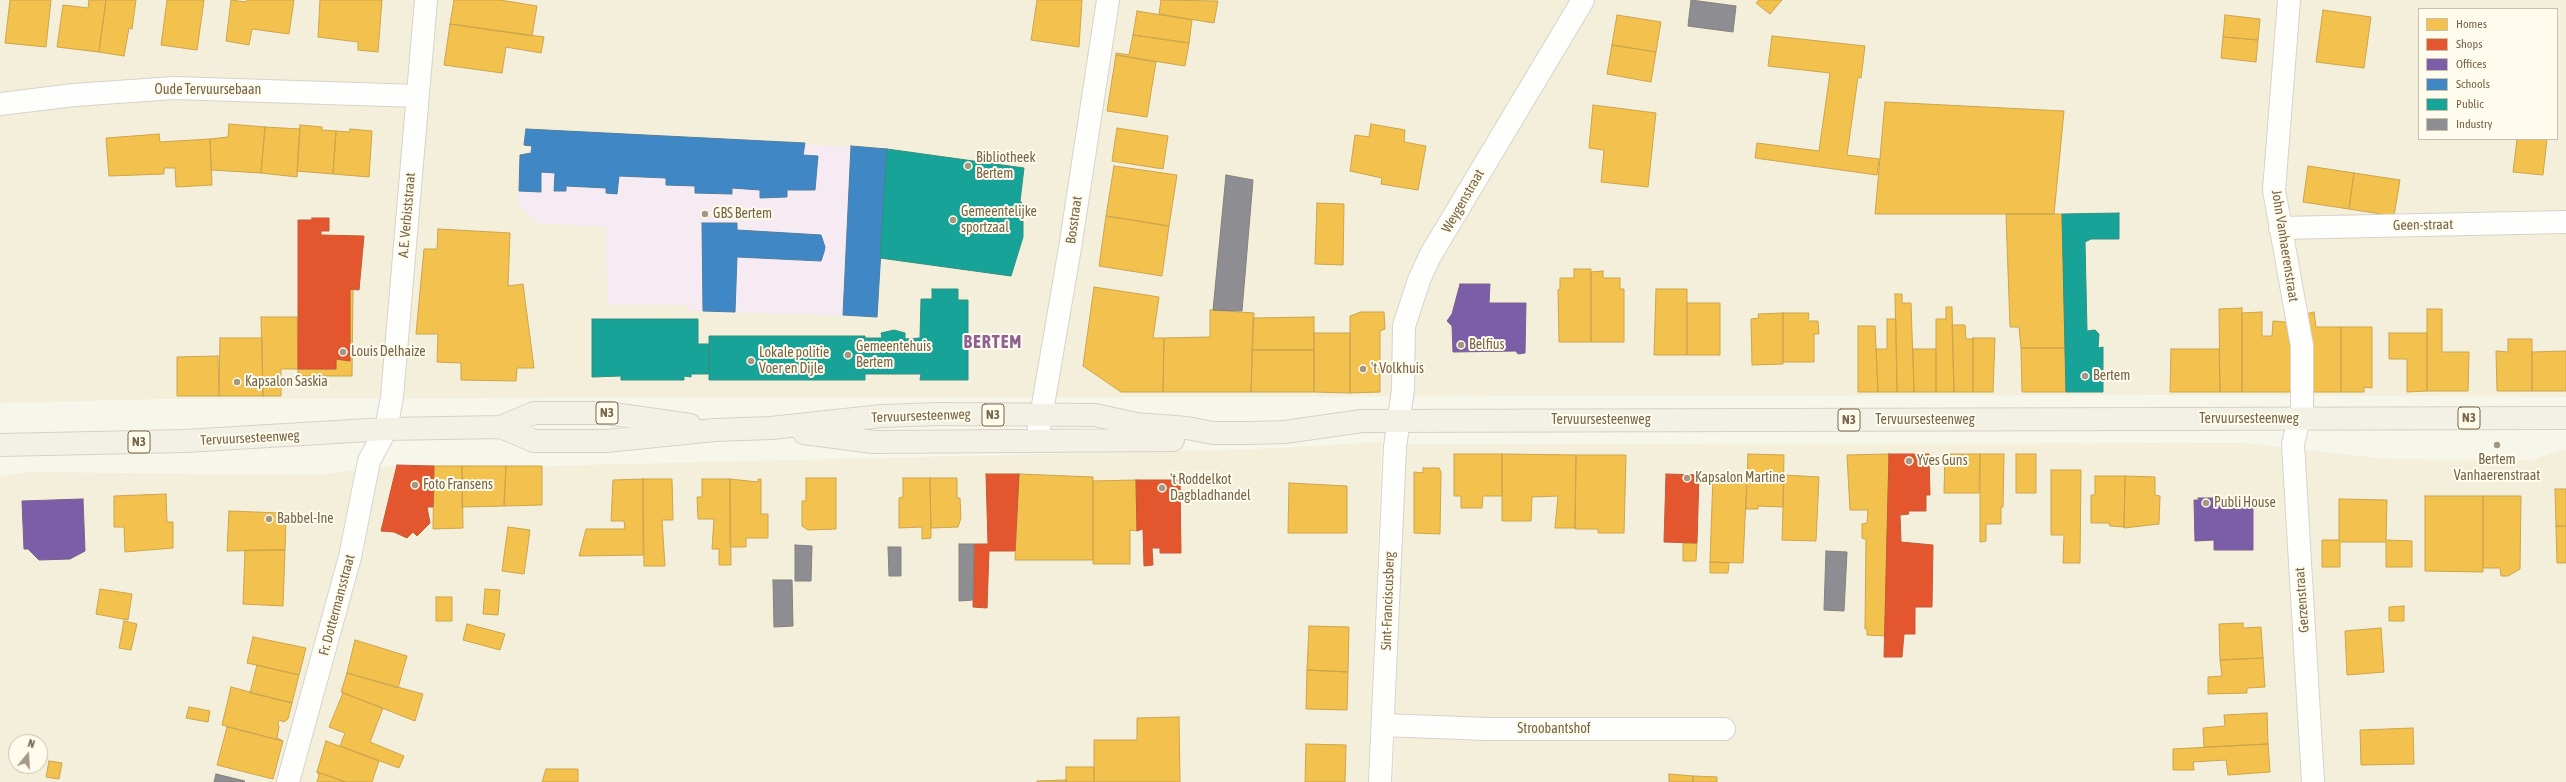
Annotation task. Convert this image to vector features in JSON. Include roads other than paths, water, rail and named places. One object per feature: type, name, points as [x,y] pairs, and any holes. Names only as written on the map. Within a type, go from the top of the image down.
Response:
[{"type":"main road","name":"Tervuursesteenweg","points":[[0,445],[185,441],[386,429],[501,427],[534,413],[606,413],[715,430]]},
{"type":"main road","name":"Tervuursesteenweg","points":[[501,427],[534,440],[606,442],[715,430],[771,428],[882,416],[1095,415],[1136,424],[1187,428],[1213,433],[1284,432],[1329,424],[1399,421],[2566,418]]},
{"type":"main road","name":"Tervuursesteenweg","points":[[771,428],[873,442],[1188,440],[1213,433]]},
{"type":"street","name":"A.E. Verbiststraat","points":[[386,429],[392,397],[426,0]]},
{"type":"street","name":"Bosstraat","points":[[1037,440],[1070,248],[1108,0]]},
{"type":"street","name":"Weygenstraat","points":[[1399,421],[1404,379],[1404,326],[1419,280],[1468,191],[1583,0]]},
{"type":"street","name":"John Vanhaerenstraat","points":[[2289,0],[2274,190],[2302,346],[2302,407],[2299,419]]},
{"type":"street","name":"Oude Tervuursebaan","points":[[0,104],[74,95],[174,88],[418,96]]},
{"type":"street","name":"Geen-straat","points":[[2280,228],[2566,222]]},
{"type":"street","name":"Gerzenstraat","points":[[2299,419],[2293,444],[2313,782]]},
{"type":"street","name":"Sint-Franciscusberg","points":[[1380,782],[1395,448],[1399,421]]},
{"type":"street","name":"Fr. Dottermansstraat","points":[[288,782],[350,556],[369,461],[386,429]]},
{"type":"street","name":"Stroobantshof","points":[[1383,724],[1487,729],[1724,729]]},
{"type":"place","name":"Bibliotheek Bertem","points":[[968,166]]},
{"type":"place","name":"GBS Bertem","points":[[705,214]]},
{"type":"place","name":"Gemeentelijke sportzaal","points":[[953,220]]},
{"type":"place","name":"Belfius","points":[[1461,345]]},
{"type":"place","name":"Louis Delhaize","points":[[343,352]]},
{"type":"place","name":"Gemeentehuis Bertem","points":[[848,355]]},
{"type":"place","name":"Lokale politie Voer en Dijle","points":[[751,361]]},
{"type":"place","name":"'t Volkhuis","points":[[1363,369]]},
{"type":"place","name":"Bertem","points":[[2085,376]]},
{"type":"place","name":"Kapsalon Saskia","points":[[237,382]]},
{"type":"place","name":"Bertem Vanhaerenstraat","points":[[2497,445]]},
{"type":"place","name":"Yves Guns","points":[[1909,461]]},
{"type":"place","name":"Kapsalon Martine","points":[[1687,478]]},
{"type":"place","name":"Foto Fransens","points":[[415,485]]},
{"type":"place","name":"'t Roddelkot Dagbladhandel","points":[[1162,488]]},
{"type":"place","name":"Publi House","points":[[2206,503]]},
{"type":"place","name":"Babbel-Ine","points":[[269,519]]},
{"type":"district","name":"BERTEM","points":[[993,342]]}]
